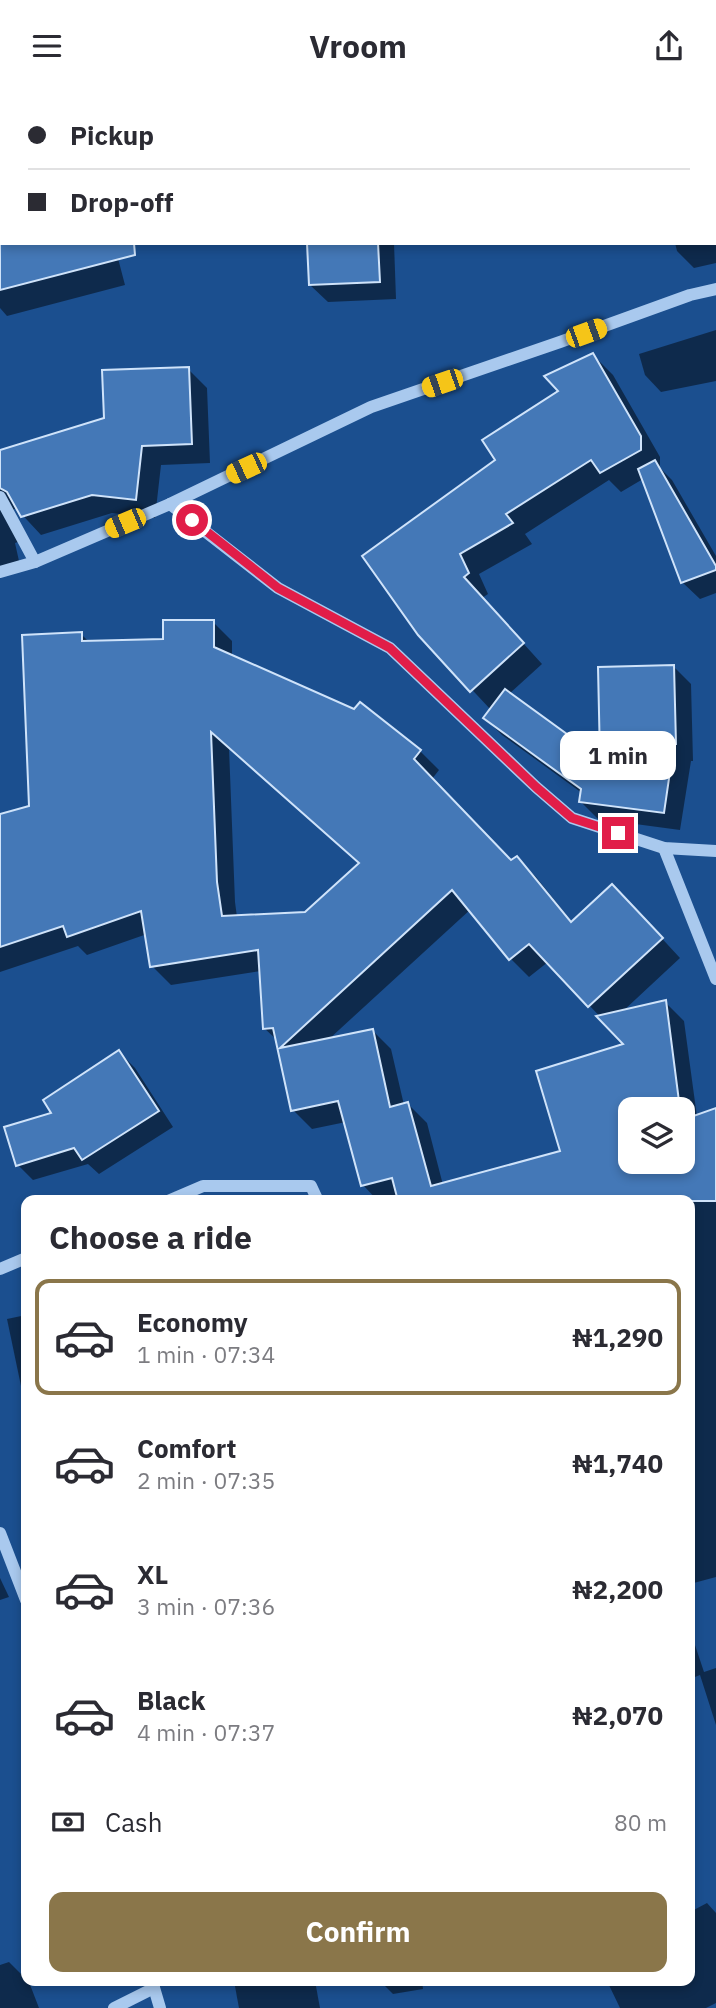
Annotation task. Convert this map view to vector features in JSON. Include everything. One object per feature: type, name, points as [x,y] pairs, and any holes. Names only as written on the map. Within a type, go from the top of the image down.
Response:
[{"type":"street","points":[[0,572],[35,562],[170,504],[371,407],[690,295],[716,289]]},
{"type":"street","points":[[0,497],[35,562]]},
{"type":"street","points":[[170,504],[278,588],[390,648],[572,818],[664,848],[716,851]]},
{"type":"street","points":[[664,848],[716,979]]},
{"type":"street","points":[[182,1195],[203,1186],[312,1186],[316,1195]]},
{"type":"street","points":[[0,1269],[21,1260]]},
{"type":"street","points":[[0,1533],[21,1587]]},
{"type":"street","points":[[114,2008],[150,1986]]},
{"type":"street","points":[[154,1986],[160,2008]]},
{"type":"building","points":[[0,245],[134,245],[135,255],[0,290]]},
{"type":"building","points":[[307,245],[378,245],[380,282],[309,285]]},
{"type":"building","points":[[593,353],[641,436],[641,450],[600,473],[591,460],[506,514],[513,523],[460,554],[469,573],[464,577],[524,643],[470,692],[418,635],[362,556],[495,460],[482,440],[558,391],[544,376]]},
{"type":"building","points":[[189,367],[192,444],[142,446],[136,500],[92,495],[21,517],[7,492],[0,488],[0,450],[104,418],[102,370]]},
{"type":"building","points":[[655,460],[716,570],[681,583],[638,469]]},
{"type":"building","points":[[163,620],[214,620],[214,647],[354,709],[360,702],[421,750],[414,759],[511,860],[517,856],[571,922],[612,884],[663,938],[588,1007],[529,944],[509,960],[452,890],[280,1048],[373,1029],[390,1107],[408,1102],[431,1186],[560,1151],[536,1071],[623,1044],[596,1016],[666,1000],[678,1097],[618,1097],[618,1174],[695,1174],[695,1115],[716,1108],[716,1201],[695,1201],[695,1195],[396,1195],[392,1178],[361,1186],[338,1101],[291,1111],[273,1028],[263,1029],[258,950],[150,967],[141,911],[67,937],[63,926],[0,947],[0,814],[29,806],[22,635],[82,632],[82,641],[163,639]],"holes":[[[211,732],[359,863],[305,912],[222,916],[217,882]]]},
{"type":"building","points":[[674,665],[676,744],[664,813],[579,802],[581,789],[483,718],[505,689],[600,758],[598,667]]},
{"type":"building","points":[[119,1050],[159,1111],[82,1160],[74,1148],[16,1166],[4,1127],[51,1113],[43,1100]]},
{"type":"route","points":[[192,520],[278,588],[390,648],[572,818],[618,833]]}]
